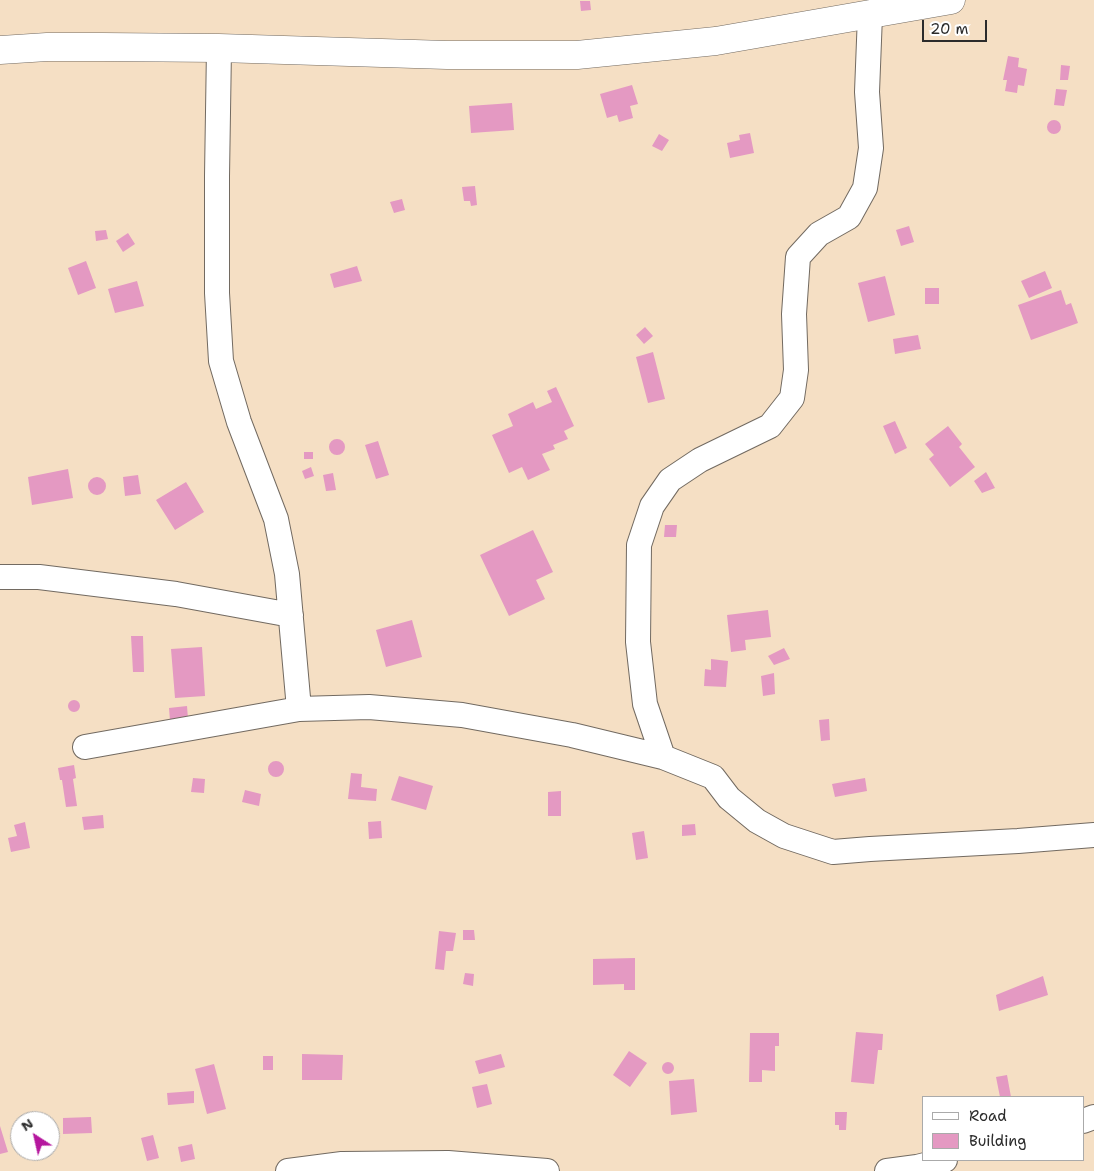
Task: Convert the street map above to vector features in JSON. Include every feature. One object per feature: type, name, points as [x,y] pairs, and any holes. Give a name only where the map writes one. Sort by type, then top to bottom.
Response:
[{"type":"street","points":[[0,50],[47,47],[219,48],[448,55],[577,54],[716,41],[951,0]]},
{"type":"street","points":[[663,757],[645,704],[638,642],[639,545],[652,506],[670,480],[700,460],[770,426],[792,398],[796,370],[794,314],[798,257],[819,234],[849,217],[865,188],[871,148],[867,92],[870,15]]},
{"type":"street","points":[[219,48],[217,274],[221,361],[239,422],[276,519],[287,574],[292,615],[299,710]]},
{"type":"street","points":[[0,577],[39,577],[176,594],[292,615]]},
{"type":"street","points":[[85,747],[299,710],[369,706],[462,715],[572,735],[663,757],[712,778],[729,798],[757,821],[784,836],[833,852],[1094,835]]},
{"type":"street","points":[[886,1171],[917,1167],[940,1161]]},
{"type":"street","points":[[288,1171],[342,1164],[448,1163],[547,1171]]},
{"type":"building","points":[[580,1],[590,1],[591,10],[581,11]]},
{"type":"building","points":[[1008,56],[1019,58],[1018,67],[1027,69],[1024,86],[1018,85],[1017,93],[1005,91],[1007,80],[1003,80]]},
{"type":"building","points":[[1061,65],[1070,66],[1068,80],[1060,80]]},
{"type":"building","points":[[632,85],[638,104],[630,106],[633,118],[619,122],[617,115],[607,118],[600,94]]},
{"type":"building","points":[[1056,89],[1067,90],[1064,106],[1054,105]]},
{"type":"building","points":[[512,103],[514,130],[471,133],[469,106]]},
{"type":"building","points":[[1054,120],[1059,122],[1061,127],[1059,132],[1054,134],[1049,132],[1047,127],[1049,122]]},
{"type":"building","points":[[750,133],[754,153],[730,158],[727,143],[740,140],[739,135]]},
{"type":"building","points":[[659,134],[669,140],[662,151],[652,146]]},
{"type":"building","points":[[475,186],[477,205],[471,206],[470,201],[464,201],[462,187]]},
{"type":"building","points":[[402,199],[405,210],[394,213],[390,202]]},
{"type":"building","points":[[909,226],[914,242],[901,246],[896,230]]},
{"type":"building","points":[[106,230],[108,239],[96,241],[95,231]]},
{"type":"building","points":[[128,233],[135,244],[123,252],[116,241]]},
{"type":"building","points":[[86,261],[96,288],[78,295],[68,268]]},
{"type":"building","points":[[357,266],[362,281],[334,288],[330,274]]},
{"type":"building","points":[[1045,271],[1052,288],[1029,298],[1021,281]]},
{"type":"building","points":[[885,276],[895,315],[868,322],[858,283]]},
{"type":"building","points":[[137,281],[144,306],[115,313],[108,289]]},
{"type":"building","points":[[925,288],[939,288],[939,304],[925,304]]},
{"type":"building","points":[[1061,290],[1066,305],[1071,303],[1078,323],[1031,340],[1018,305]]},
{"type":"building","points":[[645,327],[653,336],[644,344],[636,335]]},
{"type":"building","points":[[918,335],[921,349],[895,354],[893,339]]},
{"type":"building","points":[[653,352],[665,399],[648,403],[636,357]]},
{"type":"building","points":[[556,387],[574,426],[564,431],[568,439],[553,445],[555,449],[542,454],[550,470],[528,480],[522,467],[509,473],[492,435],[513,426],[508,414],[533,402],[536,409],[552,402],[547,391]]},
{"type":"building","points":[[895,421],[907,448],[895,454],[883,426]]},
{"type":"building","points":[[948,426],[962,444],[959,447],[975,467],[950,487],[929,459],[934,455],[925,444]]},
{"type":"building","points":[[334,439],[340,439],[345,444],[343,453],[334,455],[329,450],[329,444]]},
{"type":"building","points":[[378,441],[389,475],[376,479],[365,445]]},
{"type":"building","points":[[304,452],[313,452],[313,459],[304,459]]},
{"type":"building","points":[[311,467],[314,476],[305,479],[302,471]]},
{"type":"building","points":[[68,469],[73,498],[32,505],[28,477]]},
{"type":"building","points":[[986,472],[995,488],[982,493],[974,481]]},
{"type":"building","points":[[333,473],[336,490],[326,491],[323,475]]},
{"type":"building","points":[[138,475],[141,494],[125,496],[123,477]]},
{"type":"building","points":[[97,477],[103,480],[106,486],[103,492],[97,495],[91,492],[88,486],[91,480]]},
{"type":"building","points":[[186,482],[204,512],[175,530],[156,500]]},
{"type":"building","points":[[665,525],[677,525],[676,537],[664,537]]},
{"type":"building","points":[[533,530],[553,572],[536,580],[545,599],[509,616],[480,555]]},
{"type":"building","points":[[768,610],[771,637],[745,640],[746,650],[731,652],[727,615]]},
{"type":"building","points":[[412,620],[422,657],[386,667],[376,630]]},
{"type":"building","points":[[131,636],[143,636],[144,672],[133,672]]},
{"type":"building","points":[[202,647],[205,696],[175,698],[171,649]]},
{"type":"building","points":[[784,648],[790,659],[774,665],[768,656]]},
{"type":"building","points":[[711,659],[728,661],[726,687],[704,686],[705,669],[711,670]]},
{"type":"building","points":[[774,673],[775,694],[763,696],[761,676]]},
{"type":"building","points":[[72,700],[76,700],[80,706],[76,712],[72,712],[68,708],[68,704]]},
{"type":"building","points":[[187,706],[188,719],[170,721],[169,708]]},
{"type":"building","points":[[829,719],[830,740],[821,741],[819,720]]},
{"type":"building","points":[[276,761],[282,763],[284,769],[282,775],[276,777],[270,775],[268,769],[270,763]]},
{"type":"building","points":[[74,765],[76,778],[73,779],[77,806],[66,807],[62,780],[60,780],[58,768]]},
{"type":"building","points":[[351,773],[362,774],[361,787],[377,789],[376,801],[348,799]]},
{"type":"building","points":[[399,776],[433,786],[426,810],[391,800]]},
{"type":"building","points":[[193,778],[205,779],[204,793],[191,792]]},
{"type":"building","points":[[865,778],[867,791],[835,797],[832,784]]},
{"type":"building","points":[[245,790],[261,794],[259,806],[242,802]]},
{"type":"building","points":[[561,791],[561,816],[548,816],[548,792]]},
{"type":"building","points":[[103,815],[104,828],[84,830],[82,817]]},
{"type":"building","points":[[381,821],[382,838],[369,839],[368,822]]},
{"type":"building","points":[[25,822],[30,848],[11,852],[8,838],[17,836],[14,825]]},
{"type":"building","points":[[695,824],[696,835],[682,836],[682,825]]},
{"type":"building","points":[[644,831],[648,858],[636,860],[632,833]]},
{"type":"building","points":[[463,930],[474,930],[475,940],[463,940]]},
{"type":"building","points":[[439,931],[456,933],[453,951],[446,951],[444,970],[435,969]]},
{"type":"building","points":[[635,958],[635,990],[624,990],[624,984],[593,985],[593,959]]},
{"type":"building","points":[[465,973],[474,974],[473,986],[463,984]]},
{"type":"building","points":[[1043,976],[1048,995],[999,1011],[996,995]]},
{"type":"building","points":[[856,1032],[883,1034],[882,1050],[878,1050],[874,1084],[851,1082]]},
{"type":"building","points":[[750,1033],[779,1033],[779,1046],[775,1046],[775,1071],[762,1070],[762,1082],[749,1082]]},
{"type":"building","points":[[629,1051],[647,1063],[630,1087],[613,1075]]},
{"type":"building","points":[[302,1054],[343,1055],[342,1080],[302,1080]]},
{"type":"building","points":[[501,1054],[505,1067],[479,1074],[475,1061]]},
{"type":"building","points":[[263,1056],[273,1056],[273,1070],[263,1070]]},
{"type":"building","points":[[670,1062],[673,1063],[673,1073],[666,1074],[663,1073],[662,1066],[663,1063]]},
{"type":"building","points":[[214,1064],[226,1109],[207,1114],[195,1069]]},
{"type":"building","points":[[1007,1075],[1011,1096],[1000,1096],[996,1077]]},
{"type":"building","points":[[694,1079],[697,1112],[671,1115],[669,1081]]},
{"type":"building","points":[[487,1084],[492,1104],[477,1108],[472,1087]]},
{"type":"building","points":[[194,1091],[194,1103],[168,1105],[167,1093]]},
{"type":"building","points":[[835,1112],[847,1112],[846,1130],[839,1130],[839,1125],[835,1125]]},
{"type":"building","points":[[91,1117],[92,1133],[63,1134],[63,1118]]},
{"type":"building","points":[[0,1126],[8,1152],[0,1154]]},
{"type":"building","points":[[153,1135],[159,1158],[147,1161],[141,1138]]},
{"type":"building","points":[[192,1144],[195,1159],[181,1162],[178,1147]]}]
